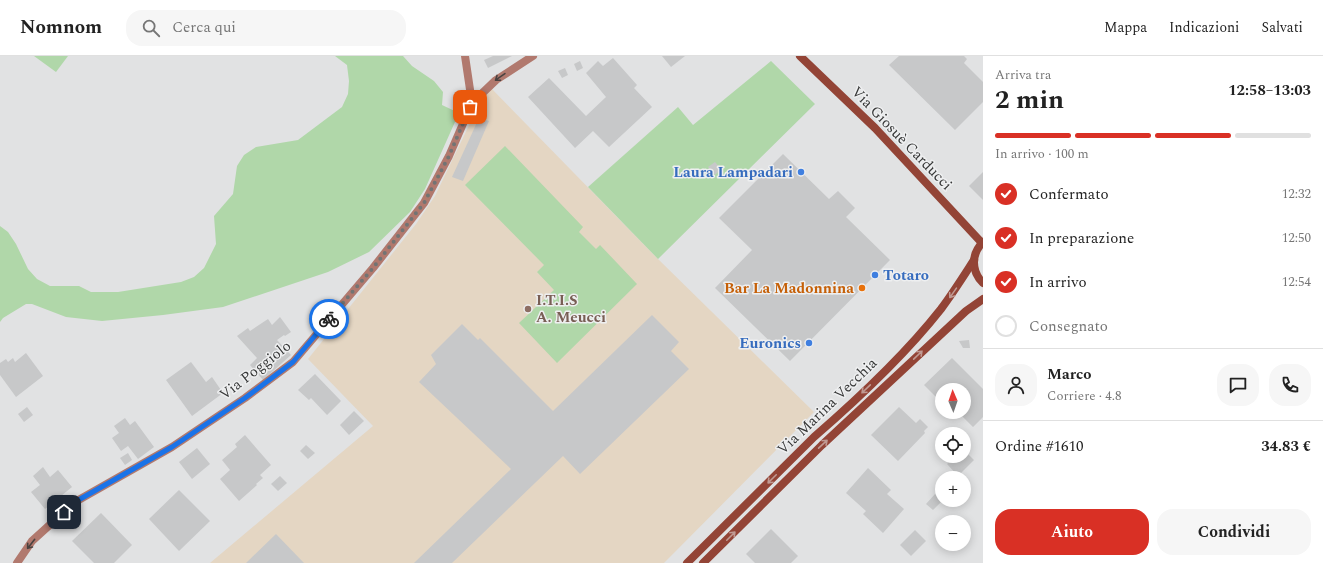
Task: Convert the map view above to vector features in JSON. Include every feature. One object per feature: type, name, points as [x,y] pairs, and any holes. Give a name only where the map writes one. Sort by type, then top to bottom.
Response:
[{"type":"main road","name":"Via Giosuè Carducci","points":[[800,56],[875,128],[982,242]]},
{"type":"main road","name":"Via Marina Vecchia","points":[[687,563],[814,437],[912,343],[941,309],[955,289],[974,260],[976,250],[982,242]]},
{"type":"main road","points":[[974,260],[975,270],[979,279],[983,283]]},
{"type":"main road","name":"Via Marina Vecchia","points":[[703,563],[822,445],[966,311],[983,299]]},
{"type":"street","points":[[465,56],[472,103]]},
{"type":"street","name":"Via Poggiolo","points":[[18,563],[32,541],[75,502],[172,447],[245,398],[293,362],[373,268],[424,203],[449,156],[472,103],[496,80],[533,56]]},
{"type":"shaded area","name":"I.T.I.S A. Meucci","points":[[491,88],[658,259],[814,412],[664,563],[210,563],[373,426],[308,359],[416,224],[435,196],[473,117]]},
{"type":"green space","points":[[34,56],[68,56],[56,72]]},
{"type":"green space","points":[[335,56],[403,56],[412,66],[434,81],[443,92],[442,105],[459,113],[425,189],[410,212],[369,252],[328,272],[223,307],[102,321],[66,317],[32,304],[26,304],[3,318],[0,322],[0,226],[8,232],[16,244],[28,269],[37,279],[50,286],[79,286],[91,292],[118,292],[181,282],[194,277],[204,268],[216,244],[214,216],[233,194],[237,166],[244,155],[256,147],[298,140],[342,107],[348,94],[349,81],[347,65]]},
{"type":"green space","points":[[771,61],[815,104],[658,259],[588,187],[678,107],[693,125]]},
{"type":"green space","points":[[505,146],[583,227],[579,232],[596,249],[600,245],[637,284],[557,363],[519,323],[554,290],[537,272],[544,265],[465,185]]},
{"type":"building","points":[[493,56],[512,56],[488,68],[484,60]]},
{"type":"building","points":[[662,56],[685,56],[671,67]]},
{"type":"building","points":[[899,56],[964,56],[967,59],[964,63],[983,82],[983,102],[955,130],[889,65]]},
{"type":"building","points":[[613,58],[637,85],[634,88],[652,107],[609,147],[593,131],[575,148],[528,97],[549,78],[586,116],[606,97],[586,73],[598,61],[603,66]]},
{"type":"building","points":[[580,61],[583,68],[577,71],[574,64]]},
{"type":"building","points":[[565,68],[568,75],[562,78],[558,71]]},
{"type":"building","points":[[479,118],[489,121],[463,181],[452,177]]},
{"type":"building","points":[[783,154],[829,199],[838,191],[855,208],[846,217],[890,260],[790,361],[715,288],[752,250],[719,218]]},
{"type":"building","points":[[715,162],[721,169],[715,175],[708,167]]},
{"type":"building","points":[[983,172],[983,200],[969,186]]},
{"type":"building","points":[[321,314],[325,318],[317,327],[313,323]]},
{"type":"building","points":[[652,315],[679,342],[671,351],[689,369],[580,474],[563,456],[452,563],[414,563],[511,469],[419,382],[436,364],[431,355],[462,324],[478,340],[480,338],[553,411]]},
{"type":"building","points":[[280,317],[291,332],[277,340],[291,355],[263,380],[250,365],[257,358],[237,336],[248,328],[250,331],[268,319],[272,325]]},
{"type":"building","points":[[969,340],[970,348],[963,348],[959,341]]},
{"type":"building","points":[[26,353],[43,376],[16,397],[0,375],[0,363],[6,359],[8,362],[13,358],[15,362]]},
{"type":"building","points":[[952,358],[983,389],[983,417],[973,427],[965,419],[971,419],[971,383],[935,383],[935,396],[924,385]]},
{"type":"building","points":[[191,362],[206,382],[212,377],[223,393],[192,416],[166,380]]},
{"type":"building","points":[[315,374],[341,401],[327,415],[311,398],[309,400],[298,390]]},
{"type":"building","points":[[27,407],[33,415],[24,422],[18,414]]},
{"type":"building","points":[[899,407],[916,423],[920,419],[928,427],[924,431],[925,433],[898,461],[871,435]]},
{"type":"building","points":[[354,411],[364,421],[349,435],[340,425]]},
{"type":"building","points":[[125,418],[130,425],[135,421],[154,447],[138,459],[128,446],[121,451],[112,438],[119,433],[114,426]]},
{"type":"building","points":[[245,435],[271,465],[260,475],[263,478],[256,484],[257,485],[239,501],[220,479],[230,470],[222,460],[237,447],[235,444]]},
{"type":"building","points":[[306,445],[315,453],[308,459],[300,451]]},
{"type":"building","points":[[197,448],[210,464],[192,479],[179,462]]},
{"type":"building","points":[[128,453],[132,460],[125,465],[120,458]]},
{"type":"building","points":[[971,463],[963,471],[953,471],[947,464]]},
{"type":"building","points":[[43,467],[50,477],[58,470],[72,487],[45,509],[31,492],[40,485],[33,476]]},
{"type":"building","points":[[868,468],[891,490],[887,494],[904,509],[883,533],[863,514],[866,511],[846,493]]},
{"type":"building","points":[[280,476],[287,483],[278,491],[271,484]]},
{"type":"building","points":[[179,490],[210,521],[179,551],[149,519]]},
{"type":"building","points":[[935,494],[936,507],[933,510],[926,504]]},
{"type":"building","points":[[101,513],[132,545],[114,563],[94,563],[72,541]]},
{"type":"building","points":[[771,529],[798,556],[791,563],[755,563],[746,554]]},
{"type":"building","points":[[915,530],[926,541],[911,556],[900,545]]},
{"type":"building","points":[[276,534],[304,563],[246,563]]},
{"type":"way so far","points":[[329,319],[373,268],[424,203],[449,156],[470,107]]},
{"type":"place","name":"Laura Lampadari","points":[[801,172]]},
{"type":"place","name":"Totaro","points":[[875,275]]},
{"type":"place","name":"Bar La Madonnina","points":[[862,288]]},
{"type":"place","name":"I.T.I.S A. Meucci","points":[[528,309]]},
{"type":"place","name":"Euronics","points":[[809,343]]},
{"type":"route","points":[[64,512],[75,502],[172,447],[245,398],[293,362],[329,319]]}]
